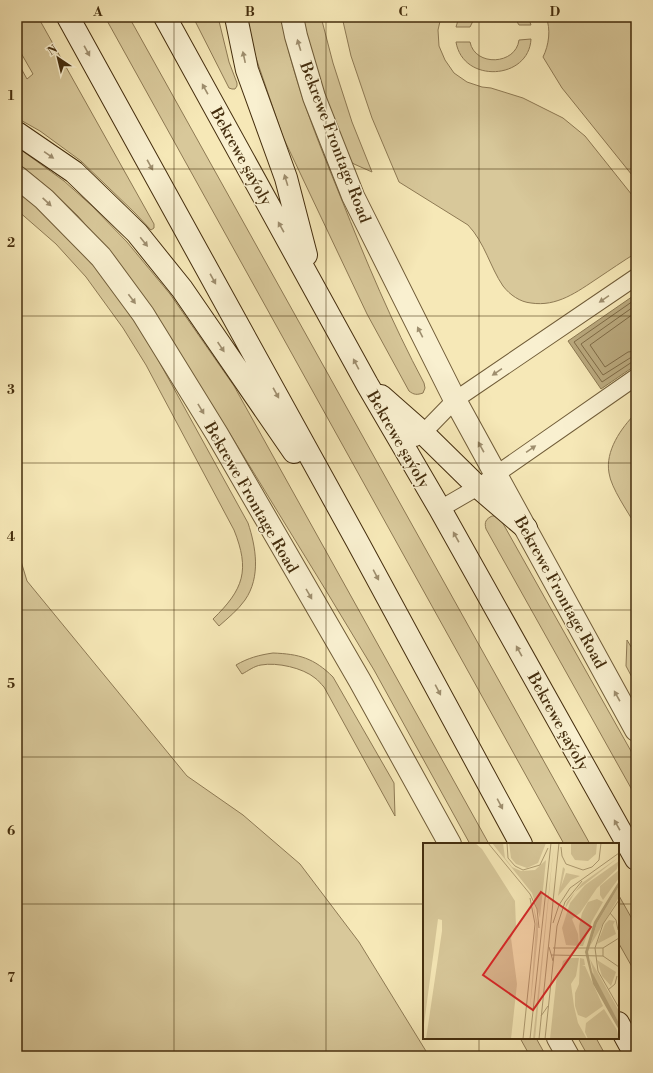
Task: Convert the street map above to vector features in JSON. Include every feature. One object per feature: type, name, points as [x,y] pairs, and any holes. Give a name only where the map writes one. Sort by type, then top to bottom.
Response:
[{"type":"main road","points":[[68,17],[357,541],[520,843]]},
{"type":"main road","name":"Bekrewe şaýoly","points":[[165,17],[367,384],[440,510],[636,860]]},
{"type":"main road","points":[[236,17],[247,70],[286,178],[313,286]]},
{"type":"main road","name":"Bekrewe Frontage Road","points":[[292,17],[314,97],[353,196],[455,400],[636,730]]},
{"type":"main road","points":[[17,133],[74,172],[137,233],[182,289],[357,541]]},
{"type":"main road","name":"Bekrewe Frontage Road","points":[[17,177],[44,199],[101,257],[143,314],[217,434],[360,680],[449,843]]},
{"type":"main road","points":[[367,384],[423,433],[478,487],[526,528]]},
{"type":"main road","points":[[619,1025],[636,1056]]},
{"type":"main road","points":[[559,1039],[568,1056]]},
{"type":"lane","points":[[404,447],[423,433],[455,400],[636,276]]},
{"type":"lane","points":[[440,510],[478,487],[636,377]]},
{"type":"shaded area","points":[[17,17],[38,17],[154,224],[154,228],[151,230],[81,161],[40,131],[17,118],[17,61],[27,79],[33,74],[17,46]]},
{"type":"shaded area","points":[[105,17],[129,17],[589,843],[563,843]]},
{"type":"shaded area","points":[[193,17],[218,17],[229,62],[237,83],[235,89],[229,88]]},
{"type":"shaded area","points":[[246,17],[281,17],[292,64],[315,131],[350,222],[380,292],[424,383],[425,388],[423,393],[416,394],[409,391],[367,314],[283,137],[255,55]]},
{"type":"shaded area","points":[[303,17],[321,17],[333,63],[352,122],[372,172],[354,164],[348,159],[316,74]]},
{"type":"shaded area","points":[[342,17],[441,17],[438,30],[439,46],[445,60],[454,73],[467,82],[523,98],[563,118],[585,136],[636,200],[636,253],[574,293],[558,301],[540,304],[531,303],[519,300],[512,295],[498,279],[479,239],[468,225],[399,182],[372,118],[351,56]]},
{"type":"shaded area","points":[[459,17],[475,17],[470,27],[456,27]]},
{"type":"shaded area","points":[[514,17],[528,17],[531,25],[519,25]]},
{"type":"shaded area","points":[[546,17],[636,17],[636,180],[562,88],[543,57],[549,37],[548,22]]},
{"type":"shaded area","points":[[531,39],[527,53],[519,63],[508,69],[495,72],[482,70],[470,65],[461,56],[456,42],[470,42],[473,50],[479,56],[495,60],[511,54],[516,48],[519,40]]},
{"type":"shaded area","points":[[17,147],[64,181],[92,206],[127,242],[170,294],[234,386],[488,843],[469,843],[374,670],[227,429],[150,308],[110,253],[78,216],[53,192],[17,162]]},
{"type":"shaded area","points":[[17,188],[37,205],[93,264],[134,319],[248,523],[256,562],[253,582],[250,591],[242,604],[219,626],[213,619],[232,598],[241,578],[243,568],[239,544],[234,530],[146,365],[123,328],[86,277],[56,244],[17,210]]},
{"type":"shaded area","points":[[636,413],[636,526],[613,486],[610,479],[608,465],[609,456],[615,440]]},
{"type":"shaded area","points":[[492,516],[497,516],[501,520],[636,760],[636,797],[486,529],[486,521]]},
{"type":"shaded area","points":[[17,548],[27,581],[187,776],[243,815],[300,864],[359,942],[429,1056],[17,1056]]},
{"type":"shaded area","points":[[627,640],[636,655],[636,685],[626,666]]},
{"type":"shaded area","points":[[273,653],[291,654],[306,658],[319,665],[333,677],[394,783],[395,816],[324,687],[317,680],[304,671],[282,665],[267,664],[253,667],[242,674],[236,665],[254,657]]},
{"type":"shaded area","points":[[619,896],[636,926],[636,974],[619,944]]},
{"type":"shaded area","points":[[521,1039],[537,1039],[546,1056],[530,1056]]},
{"type":"shaded area","points":[[579,1039],[597,1039],[606,1056],[588,1056]]},
{"type":"water","points":[[636,294],[636,365],[601,389],[568,341]]}]
